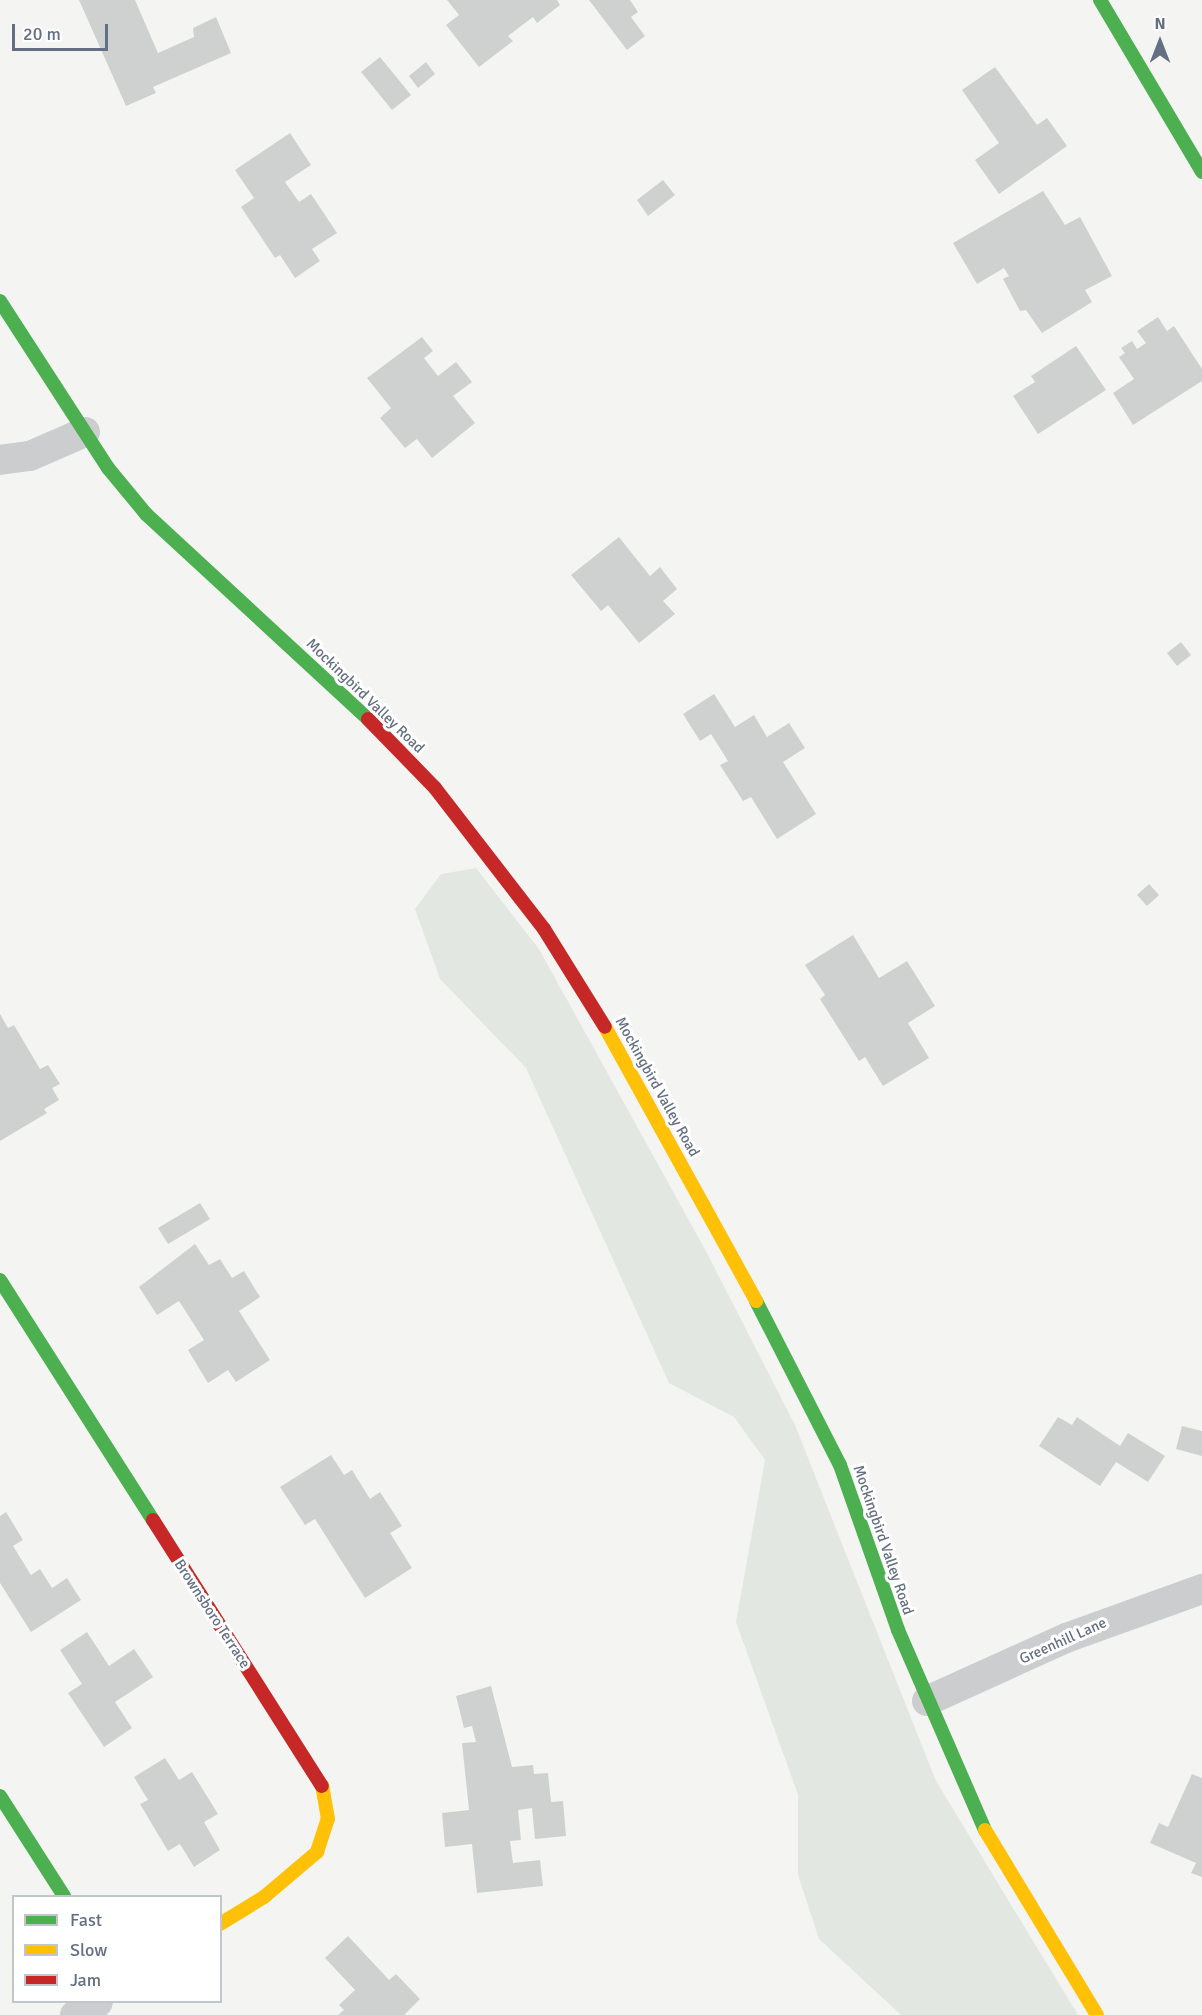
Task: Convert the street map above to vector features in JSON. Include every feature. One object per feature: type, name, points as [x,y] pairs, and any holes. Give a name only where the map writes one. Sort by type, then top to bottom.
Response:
[{"type":"street","points":[[1100,0],[1202,172]]},
{"type":"street","name":"Mockingbird Valley Road","points":[[0,301],[108,468],[174,544],[350,701],[435,788],[544,929],[591,1001],[789,1360],[862,1519],[927,1701],[973,1810],[1097,2015]]},
{"type":"street","points":[[0,460],[30,456],[85,432]]},
{"type":"street","name":"Brownsboro Terrace","points":[[0,1280],[321,1782],[328,1819],[317,1852],[264,1897],[222,1923]]},
{"type":"street","name":"Greenhill Lane","points":[[927,1701],[1098,1625],[1202,1589]]},
{"type":"street","points":[[0,1796],[63,1895]]},
{"type":"street","points":[[75,2015],[95,2003]]},
{"type":"shaded area","points":[[476,868],[539,949],[707,1253],[795,1425],[936,1781],[1078,2015],[901,2015],[819,1939],[798,1875],[798,1795],[736,1622],[765,1460],[734,1417],[669,1383],[526,1068],[440,979],[415,909],[441,874]]},
{"type":"building","points":[[79,0],[135,0],[158,53],[194,37],[193,28],[216,17],[231,53],[153,87],[156,93],[126,106]]},
{"type":"building","points":[[447,0],[557,0],[560,5],[537,23],[533,17],[508,36],[513,41],[479,67],[446,25],[459,15]]},
{"type":"building","points":[[589,0],[630,0],[638,12],[631,17],[645,36],[627,50]]},
{"type":"building","points":[[380,57],[411,95],[392,110],[361,72]]},
{"type":"building","points":[[426,62],[435,74],[418,88],[409,76]]},
{"type":"building","points":[[995,67],[1037,125],[1047,118],[1067,146],[999,194],[975,160],[999,143],[962,90]]},
{"type":"building","points":[[290,133],[311,165],[285,182],[299,202],[311,194],[337,233],[312,249],[320,261],[295,278],[280,255],[275,258],[241,207],[254,198],[235,170]]},
{"type":"building","points":[[663,180],[675,195],[648,216],[637,200]]},
{"type":"building","points":[[1043,191],[1065,225],[1080,217],[1112,276],[1085,290],[1092,302],[1042,333],[1026,310],[1020,311],[1003,279],[1009,276],[1004,268],[977,284],[953,243]]},
{"type":"building","points":[[1158,317],[1167,331],[1174,326],[1202,369],[1202,381],[1133,425],[1113,393],[1134,379],[1119,357],[1125,353],[1121,348],[1132,341],[1137,349],[1146,343],[1137,331]]},
{"type":"building","points":[[422,337],[433,351],[424,358],[438,376],[456,362],[472,382],[453,396],[475,423],[432,458],[417,439],[405,448],[380,418],[391,408],[367,378]]},
{"type":"building","points":[[1076,346],[1106,390],[1038,434],[1013,396],[1035,382],[1031,376]]},
{"type":"building","points":[[619,537],[650,576],[660,567],[677,589],[663,601],[675,614],[639,643],[608,605],[601,611],[571,575]]},
{"type":"building","points":[[1181,642],[1191,655],[1177,666],[1167,653]]},
{"type":"building","points":[[714,694],[735,727],[754,715],[767,737],[789,723],[805,748],[783,762],[816,814],[777,839],[751,797],[743,801],[720,765],[728,761],[711,734],[700,741],[683,714]]},
{"type":"building","points":[[1149,884],[1159,895],[1147,906],[1137,895]]},
{"type":"building","points":[[853,935],[879,978],[907,961],[935,1006],[908,1023],[929,1058],[883,1086],[865,1057],[859,1061],[820,999],[825,995],[805,965]]},
{"type":"building","points":[[0,1014],[8,1028],[14,1025],[40,1069],[48,1065],[60,1084],[52,1088],[59,1100],[44,1109],[47,1113],[0,1141]]},
{"type":"building","points":[[200,1203],[210,1219],[168,1244],[158,1228]]},
{"type":"building","points":[[195,1244],[209,1265],[220,1259],[232,1278],[244,1271],[260,1297],[239,1311],[270,1360],[236,1382],[228,1370],[208,1383],[188,1350],[204,1340],[179,1301],[157,1315],[139,1287]]},
{"type":"building","points":[[1058,1417],[1072,1425],[1077,1417],[1120,1446],[1128,1433],[1165,1456],[1148,1482],[1116,1462],[1100,1486],[1039,1446]]},
{"type":"building","points":[[1182,1426],[1202,1431],[1202,1456],[1176,1449]]},
{"type":"building","points":[[331,1455],[344,1475],[352,1470],[370,1499],[380,1492],[402,1526],[390,1533],[412,1568],[365,1598],[315,1519],[305,1525],[280,1487]]},
{"type":"building","points":[[6,1512],[23,1540],[13,1546],[31,1575],[40,1569],[52,1588],[67,1578],[81,1600],[31,1632],[0,1583],[0,1516]]},
{"type":"building","points":[[87,1632],[109,1666],[134,1649],[153,1677],[115,1702],[132,1728],[104,1747],[68,1693],[82,1684],[60,1650]]},
{"type":"building","points":[[491,1686],[512,1767],[533,1765],[534,1774],[548,1773],[551,1802],[563,1801],[566,1836],[535,1839],[532,1808],[518,1810],[521,1840],[510,1841],[513,1863],[540,1860],[543,1886],[477,1893],[472,1844],[445,1847],[442,1813],[469,1810],[462,1743],[476,1742],[472,1726],[464,1728],[456,1696]]},
{"type":"building","points":[[165,1758],[179,1780],[192,1772],[218,1814],[204,1822],[220,1850],[194,1867],[180,1844],[168,1851],[140,1804],[148,1800],[134,1777]]},
{"type":"building","points":[[1192,1774],[1202,1778],[1202,1877],[1191,1873],[1196,1863],[1150,1843],[1159,1823],[1168,1827]]},
{"type":"building","points":[[348,1936],[389,1980],[396,1974],[420,1999],[404,2015],[338,2015],[344,2010],[339,2005],[355,1990],[325,1958]]},
{"type":"traffic: fast","points":[[1100,0],[1202,172]]},
{"type":"traffic: fast","points":[[0,301],[108,468],[146,514],[368,719]]},
{"type":"traffic: fast","points":[[0,1280],[153,1520]]},
{"type":"traffic: fast","points":[[756,1301],[840,1465],[898,1630],[985,1830]]},
{"type":"traffic: fast","points":[[0,1796],[63,1895]]},
{"type":"traffic: slow","points":[[605,1027],[756,1301]]},
{"type":"traffic: slow","points":[[222,1923],[264,1897],[317,1852],[328,1819],[322,1786]]},
{"type":"traffic: slow","points":[[985,1830],[1097,2015]]},
{"type":"traffic: jam","points":[[368,719],[435,788],[544,929],[605,1027]]},
{"type":"traffic: jam","points":[[153,1520],[322,1786]]}]
